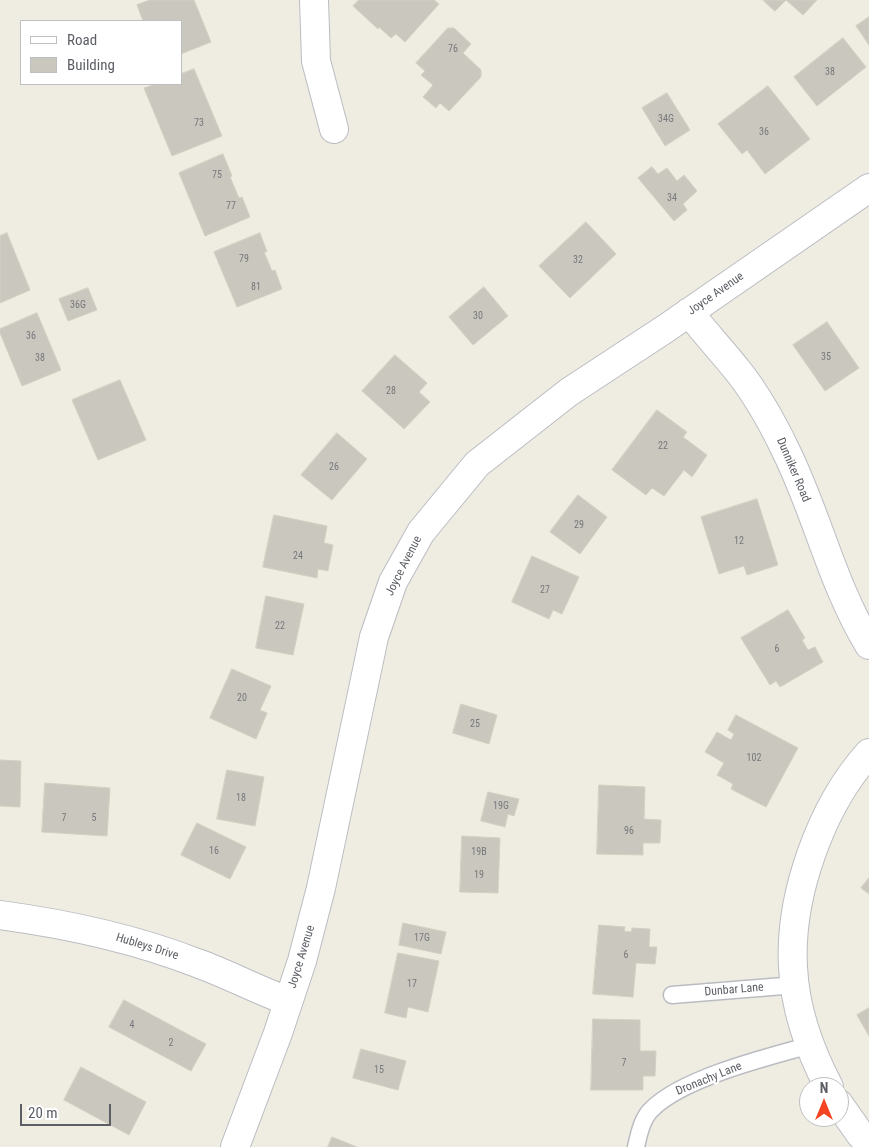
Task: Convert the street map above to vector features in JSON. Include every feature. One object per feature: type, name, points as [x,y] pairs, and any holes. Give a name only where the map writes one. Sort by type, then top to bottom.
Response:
[{"type":"street","points":[[314,0],[316,61],[334,129]]},
{"type":"street","name":"Joyce Avenue","points":[[235,1147],[278,1034],[302,961],[321,888],[374,637],[393,582],[421,532],[477,464],[569,392],[869,188]]},
{"type":"street","name":"Dunniker Road","points":[[689,312],[738,372],[764,409],[775,429],[796,471],[840,589],[869,645]]},
{"type":"street","points":[[824,1077],[810,1045],[798,1002],[793,968],[794,935],[798,904],[805,873],[829,814],[844,786],[865,766]]},
{"type":"street","name":"Hubleys Drive","points":[[0,915],[80,928],[143,944],[197,963],[288,1001]]},
{"type":"street","points":[[849,1118],[869,1144]]},
{"type":"lane","name":"Dunbar Lane","points":[[672,995],[796,985]]},
{"type":"lane","name":"Dronachy Lane","points":[[636,1147],[643,1125],[651,1110],[673,1093],[686,1086],[727,1071],[810,1045]]},
{"type":"building","points":[[150,0],[194,0],[211,42],[182,54],[182,20],[143,20],[137,5]]},
{"type":"building","points":[[359,0],[434,0],[439,4],[405,42],[396,34],[391,38],[379,27],[378,29],[353,6]]},
{"type":"building","points":[[763,0],[786,0],[775,11]]},
{"type":"building","points":[[786,0],[817,0],[803,15]]},
{"type":"building","points":[[869,17],[869,45],[856,26]]},
{"type":"building","points":[[448,28],[454,28],[471,44],[463,53],[481,70],[481,77],[449,111],[440,103],[436,108],[423,97],[433,85],[421,75],[425,71],[416,63]]},
{"type":"building","points":[[843,38],[866,67],[817,106],[794,77]]},
{"type":"building","points":[[194,69],[222,136],[172,156],[144,88],[153,85],[182,85],[182,74]]},
{"type":"building","points":[[768,86],[810,139],[765,174],[747,150],[742,154],[718,124]]},
{"type":"building","points":[[667,93],[690,130],[665,146],[642,108]]},
{"type":"building","points":[[223,154],[239,198],[242,197],[250,217],[205,236],[179,173]]},
{"type":"building","points":[[652,167],[658,174],[667,168],[677,181],[684,175],[697,191],[683,204],[687,210],[674,221],[638,178]]},
{"type":"building","points":[[586,222],[616,254],[570,298],[539,266]]},
{"type":"building","points":[[7,233],[30,290],[0,303],[0,236]]},
{"type":"building","points":[[260,233],[267,252],[264,252],[272,271],[275,270],[282,289],[237,307],[214,252]]},
{"type":"building","points":[[484,287],[508,316],[473,345],[449,317]]},
{"type":"building","points":[[88,288],[97,310],[68,321],[59,299]]},
{"type":"building","points":[[37,313],[61,370],[22,386],[0,329]]},
{"type":"building","points":[[827,322],[859,368],[825,391],[793,345]]},
{"type":"building","points":[[395,355],[427,383],[419,392],[430,402],[404,429],[362,391]]},
{"type":"building","points":[[120,380],[146,440],[98,460],[72,400]]},
{"type":"building","points":[[657,410],[687,432],[683,437],[707,455],[692,477],[684,470],[664,496],[652,488],[646,495],[612,470]]},
{"type":"building","points":[[337,433],[367,459],[332,500],[301,475]]},
{"type":"building","points":[[578,495],[607,517],[580,554],[550,532]]},
{"type":"building","points":[[757,499],[778,565],[747,575],[744,566],[719,574],[701,517]]},
{"type":"building","points":[[274,515],[327,526],[324,543],[333,545],[328,571],[318,569],[317,578],[263,567]]},
{"type":"building","points":[[532,556],[579,577],[562,614],[553,610],[549,619],[512,602]]},
{"type":"building","points":[[266,596],[304,604],[293,655],[256,648]]},
{"type":"building","points":[[788,610],[805,638],[802,640],[808,650],[815,647],[823,662],[780,687],[776,681],[770,685],[741,638]]},
{"type":"building","points":[[232,669],[271,686],[260,710],[267,713],[256,739],[210,718]]},
{"type":"building","points":[[461,704],[497,715],[489,744],[453,733]]},
{"type":"building","points":[[736,715],[798,748],[766,807],[731,789],[733,784],[717,775],[724,763],[705,752],[717,732],[731,740],[734,734],[728,730]]},
{"type":"building","points":[[0,760],[21,761],[20,807],[0,806]]},
{"type":"building","points":[[227,770],[264,777],[255,826],[217,819]]},
{"type":"building","points":[[45,783],[110,788],[107,836],[42,832]]},
{"type":"building","points":[[599,785],[645,787],[644,819],[661,820],[660,843],[643,843],[643,855],[597,854]]},
{"type":"building","points":[[488,792],[519,799],[514,816],[508,814],[505,827],[481,821]]},
{"type":"building","points":[[197,823],[246,847],[230,879],[181,855]]},
{"type":"building","points":[[462,836],[500,838],[498,893],[460,892]]},
{"type":"building","points":[[869,878],[869,894],[861,888]]},
{"type":"building","points":[[403,923],[446,932],[441,954],[399,945]]},
{"type":"building","points":[[599,925],[625,927],[624,931],[631,932],[632,928],[650,929],[649,947],[657,947],[655,964],[636,963],[633,997],[593,994]]},
{"type":"building","points":[[398,953],[439,961],[428,1012],[408,1007],[406,1018],[385,1013]]},
{"type":"building","points":[[124,1000],[206,1044],[191,1071],[109,1027]]},
{"type":"building","points":[[869,1008],[869,1036],[857,1015]]},
{"type":"building","points":[[593,1019],[640,1020],[640,1051],[656,1051],[655,1076],[643,1076],[643,1090],[591,1090]]},
{"type":"building","points":[[361,1049],[406,1061],[398,1090],[353,1078]]},
{"type":"building","points":[[81,1067],[146,1102],[129,1135],[64,1100]]},
{"type":"building","points":[[332,1137],[357,1147],[328,1147]]}]
